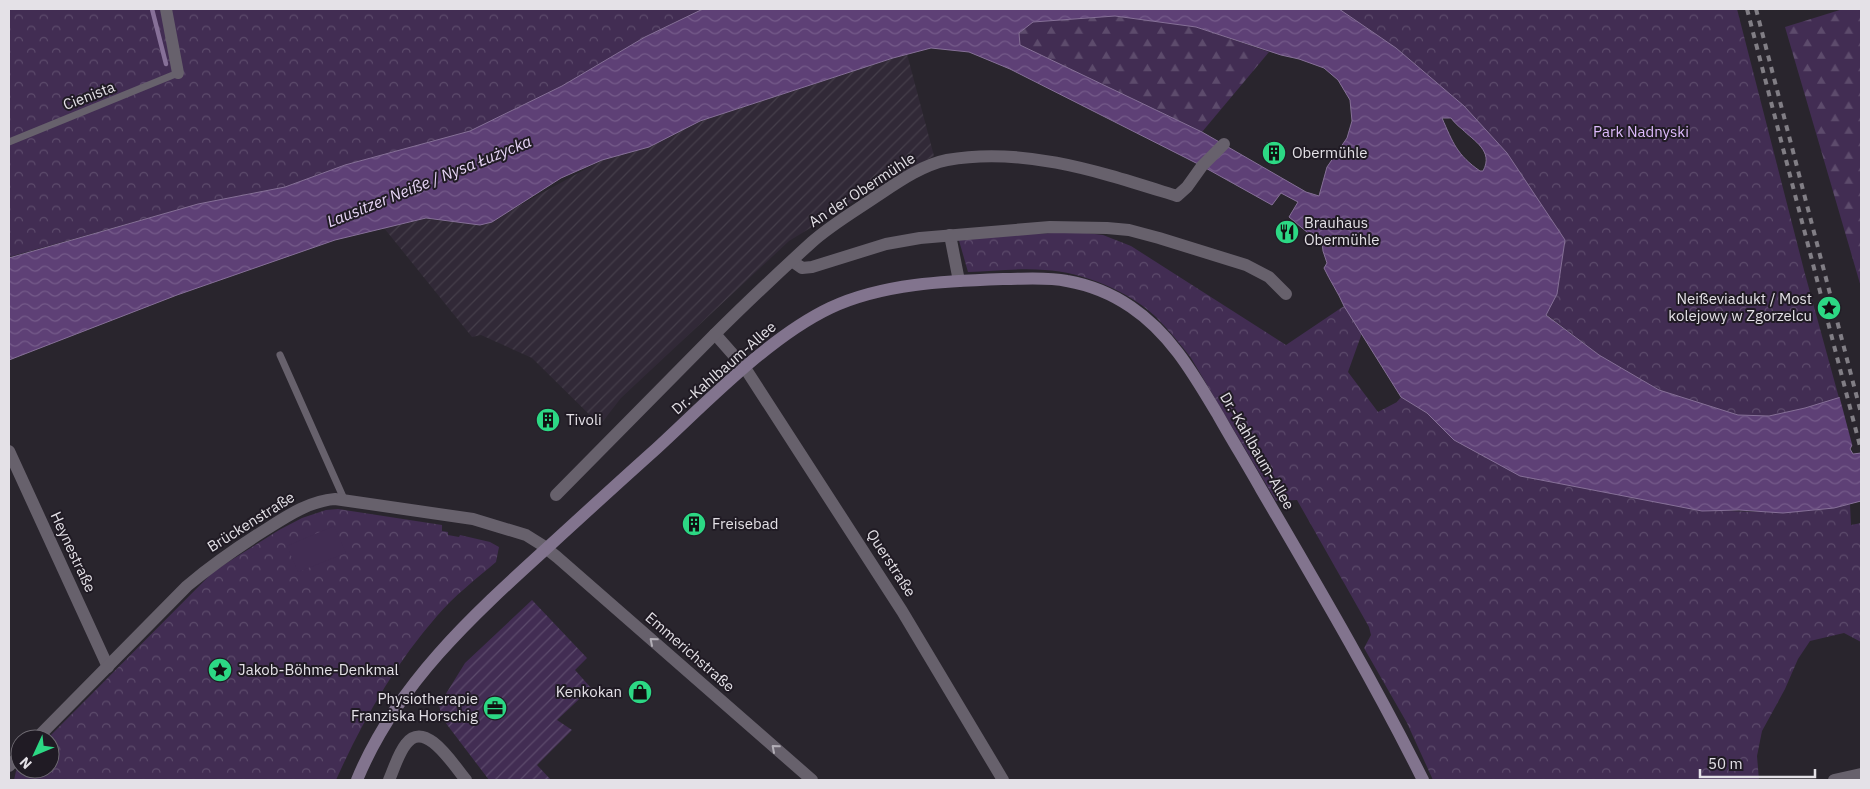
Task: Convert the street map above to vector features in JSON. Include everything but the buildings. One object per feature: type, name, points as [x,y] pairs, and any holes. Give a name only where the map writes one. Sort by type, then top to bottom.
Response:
[{"type":"main road","name":"Dr.-Kahlbaum-Allee","points":[[357,780],[388,721],[407,692],[477,611],[767,350],[803,324],[841,303],[881,292],[959,281],[1046,279],[1084,285],[1108,294],[1128,305],[1164,336],[1186,364],[1208,398],[1327,603],[1393,720],[1423,780]]},
{"type":"street","points":[[166,9],[178,73]]},
{"type":"street","name":"An der Obermühle","points":[[556,495],[739,310],[792,261],[818,238],[860,207],[917,172],[946,160],[999,156],[1046,160],[1104,173],[1177,196],[1187,187],[1202,166],[1224,144]]},
{"type":"street","points":[[792,261],[802,268],[812,267],[886,244],[950,235],[1050,227],[1107,228],[1129,230],[1246,265],[1269,277],[1286,294]]},
{"type":"street","points":[[950,235],[959,281]]},
{"type":"street","points":[[715,334],[745,368]]},
{"type":"street","name":"Querstraße","points":[[745,368],[902,610],[1004,780]]},
{"type":"street","name":"Heynestraße","points":[[9,451],[108,667]]},
{"type":"street","name":"Brückenstraße","points":[[46,729],[188,586],[215,563],[297,511],[326,500],[344,499],[473,519],[526,535],[547,548]]},
{"type":"street","name":"Emmerichstraße","points":[[547,548],[812,780]]},
{"type":"street","points":[[389,780],[406,744],[419,735],[428,738],[435,744],[466,780]]},
{"type":"street","points":[[1834,780],[1861,774]]},
{"type":"lane","name":"Cienista","points":[[9,142],[178,73]]},
{"type":"lane","points":[[280,355],[344,499]]},
{"type":"shaded area","points":[[907,54],[934,156],[899,174],[789,241],[621,398],[600,425],[532,358],[481,335],[472,337],[384,228],[425,219],[478,225],[502,215],[602,160],[645,147],[700,121]]},
{"type":"green space","points":[[9,9],[703,9],[645,37],[562,86],[470,131],[345,165],[285,187],[198,204],[9,257]]},
{"type":"green space","name":"Park Nadnyski","points":[[1339,9],[1737,9],[1839,398],[1769,416],[1738,415],[1659,390],[1599,355],[1546,314],[1557,294],[1565,240],[1507,153],[1464,106],[1396,48]]},
{"type":"green space","points":[[1843,9],[1861,9],[1861,287],[1785,27]]},
{"type":"green space","points":[[1115,16],[1196,27],[1269,52],[1202,132],[1020,45],[1019,33],[1033,22]]},
{"type":"green space","points":[[1078,232],[1103,235],[1131,246],[1286,345],[1344,306],[1362,333],[1348,372],[1378,412],[1397,402],[1401,397],[1427,413],[1454,440],[1702,511],[1776,512],[1813,510],[1850,504],[1851,525],[1861,523],[1861,642],[1844,633],[1810,641],[1798,659],[1785,689],[1762,731],[1757,756],[1759,780],[1433,780],[1407,723],[1364,648],[1371,635],[1369,627],[1297,500],[1276,501],[1191,358],[1170,332],[1156,317],[1132,299],[1104,284],[1089,279],[1045,270],[1016,269],[968,272],[958,237]]},
{"type":"green space","points":[[338,509],[442,525],[442,531],[448,532],[448,535],[459,537],[460,535],[490,542],[499,547],[496,562],[444,609],[422,634],[393,674],[368,715],[336,780],[14,780],[60,779],[60,729],[57,729],[214,571],[279,530],[302,518],[326,510]]},
{"type":"green space","points":[[334,526],[346,553],[298,572],[287,546]]},
{"type":"green space","points":[[532,600],[587,658],[575,670],[591,688],[557,720],[572,730],[537,765],[551,780],[489,780],[442,718],[439,705],[465,663]]},
{"type":"water","name":"Lausitzer Neiße / Nysa Łużycka","points":[[703,9],[1339,9],[1396,48],[1464,106],[1507,153],[1565,240],[1557,294],[1546,315],[1599,355],[1659,390],[1738,415],[1769,416],[1841,397],[1861,443],[1852,445],[1850,449],[1853,454],[1861,453],[1861,501],[1834,508],[1783,513],[1739,510],[1702,511],[1520,476],[1454,440],[1427,413],[1401,397],[1344,306],[1326,273],[1324,268],[1327,263],[1322,241],[1314,238],[1289,217],[1298,202],[1281,193],[1272,205],[1202,166],[1010,69],[969,52],[931,48],[893,58],[700,121],[649,147],[602,160],[561,178],[492,222],[480,225],[426,218],[335,240],[177,295],[9,360],[9,258],[198,204],[285,187],[345,165],[470,131],[562,86],[645,37]],"holes":[[[1115,16],[1196,27],[1324,68],[1338,80],[1350,100],[1352,121],[1347,138],[1327,167],[1319,196],[1306,192],[1202,132],[1020,45],[1019,33],[1033,22]],[[1442,118],[1451,118],[1481,147],[1486,158],[1483,171],[1472,165],[1461,154]]]},
{"type":"pier","points":[[1861,390],[1861,445],[1853,448],[1839,395]]},
{"type":"waterway","points":[[152,9],[166,64]]},
{"type":"railway","points":[[1747,9],[1861,450]]},
{"type":"railway","points":[[1756,9],[1861,413]]},
{"type":"place","name":"Obermühle","points":[[1274,153]]},
{"type":"place","name":"Brauhaus Obermühle","points":[[1287,232]]},
{"type":"place","name":"Neißeviadukt / Most kolejowy w Zgorzelcu","points":[[1829,308]]},
{"type":"place","name":"Tivoli","points":[[548,420]]},
{"type":"place","name":"Freisebad","points":[[694,524]]},
{"type":"place","name":"Jakob-Böhme-Denkmal","points":[[220,670]]},
{"type":"place","name":"Kenkokan","points":[[640,692]]},
{"type":"place","name":"Physiotherapie Franziska Horschig","points":[[495,708]]}]
